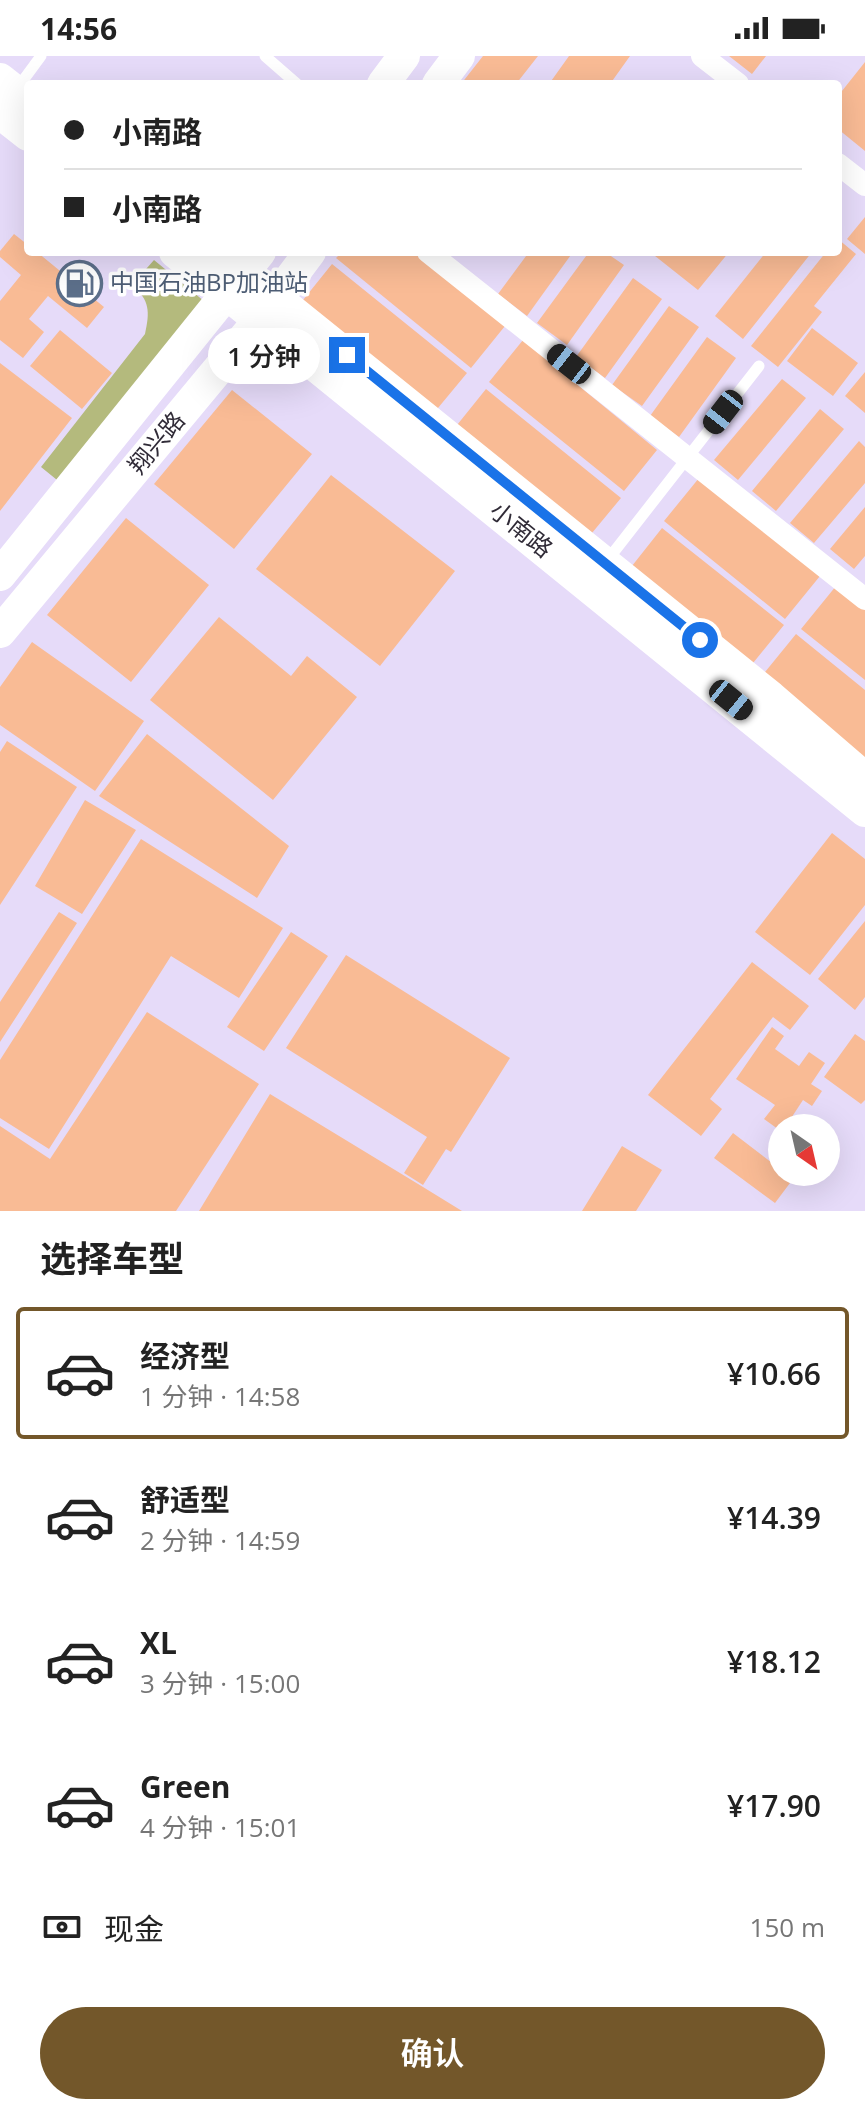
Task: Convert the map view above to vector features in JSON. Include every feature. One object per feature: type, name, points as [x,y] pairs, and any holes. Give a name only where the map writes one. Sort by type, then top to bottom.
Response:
[{"type":"main road","points":[[386,80],[404,56]]},
{"type":"main road","points":[[441,80],[459,56]]},
{"type":"main road","points":[[11,96],[24,126]]},
{"type":"main road","name":"小南路","points":[[188,256],[244,273]]},
{"type":"main road","name":"小南路","points":[[224,256],[244,273],[268,309],[597,574],[865,778]]},
{"type":"main road","name":"翔兴路","points":[[0,632],[268,309],[307,256]]},
{"type":"main road","name":"翔兴路","points":[[0,575],[244,273]]},
{"type":"main road","name":"小南路","points":[[597,574],[865,811]]},
{"type":"street","points":[[702,56],[733,80]]},
{"type":"street","points":[[842,167],[865,185]]},
{"type":"street","points":[[433,256],[687,458],[862,590]]},
{"type":"lane","points":[[11,96],[41,56]]},
{"type":"lane","points":[[265,56],[292,80]]},
{"type":"lane","points":[[597,574],[759,366]]},
{"type":"green space","points":[[154,260],[210,306],[62,484],[41,467],[145,334],[147,307],[132,285]]},
{"type":"building","points":[[483,56],[538,56],[519,80],[464,80]]},
{"type":"building","points":[[569,56],[630,56],[613,80],[552,80]]},
{"type":"building","points":[[729,56],[766,56],[752,74]]},
{"type":"building","points":[[865,62],[865,151],[842,132],[842,91]]},
{"type":"building","points":[[865,217],[865,254],[847,239]]},
{"type":"building","points":[[14,234],[24,242],[24,256],[42,256],[104,307],[87,328],[48,296],[29,319],[44,332],[23,358],[0,340],[0,301],[21,275],[0,257],[0,251]]},
{"type":"building","points":[[842,242],[856,254],[814,306],[822,312],[778,367],[751,346],[823,256],[842,256]]},
{"type":"building","points":[[418,256],[505,326],[471,368],[336,258]]},
{"type":"building","points":[[526,256],[570,256],[527,316],[498,294]]},
{"type":"building","points":[[586,256],[611,256],[624,265],[567,345],[537,323]]},
{"type":"building","points":[[655,256],[726,256],[698,290]]},
{"type":"building","points":[[763,256],[809,256],[743,339],[715,316]]},
{"type":"building","points":[[332,264],[467,373],[433,414],[299,305]]},
{"type":"building","points":[[633,278],[662,299],[605,378],[576,357]]},
{"type":"building","points":[[669,306],[699,327],[642,406],[612,385]]},
{"type":"building","points":[[812,328],[858,363],[833,396],[787,361]]},
{"type":"building","points":[[60,330],[112,373],[82,409],[30,366]]},
{"type":"building","points":[[707,337],[736,358],[679,437],[650,416]]},
{"type":"building","points":[[523,340],[657,450],[624,491],[489,382]]},
{"type":"building","points":[[0,363],[72,418],[0,511]]},
{"type":"building","points":[[865,372],[865,413],[845,396]]},
{"type":"building","points":[[782,379],[806,398],[738,480],[714,460]]},
{"type":"building","points":[[486,389],[621,498],[587,539],[453,430]]},
{"type":"building","points":[[232,390],[312,454],[234,549],[154,484]]},
{"type":"building","points":[[820,409],[844,429],[776,511],[752,491]]},
{"type":"building","points":[[859,441],[865,447],[865,483],[814,543],[790,523]]},
{"type":"building","points":[[331,475],[455,571],[380,666],[256,569]]},
{"type":"building","points":[[699,478],[820,576],[785,619],[664,521]]},
{"type":"building","points":[[865,507],[865,556],[854,569],[830,549]]},
{"type":"building","points":[[126,518],[209,585],[131,682],[47,615]]},
{"type":"building","points":[[662,528],[784,625],[749,668],[628,571]]},
{"type":"building","points":[[836,586],[865,609],[865,680],[801,629]]},
{"type":"building","points":[[219,617],[291,676],[307,656],[357,697],[273,800],[150,700]]},
{"type":"building","points":[[796,634],[865,690],[865,761],[761,677]]},
{"type":"building","points":[[32,642],[144,721],[95,791],[0,725],[0,687]]},
{"type":"building","points":[[147,734],[289,846],[257,898],[99,796]]},
{"type":"building","points":[[7,741],[77,787],[0,905],[0,752]]},
{"type":"building","points":[[85,800],[136,830],[82,914],[35,886]]},
{"type":"building","points":[[832,833],[865,859],[865,905],[810,975],[755,932]]},
{"type":"building","points":[[141,839],[283,928],[239,998],[171,956],[49,1149],[0,1118],[0,1060]]},
{"type":"building","points":[[59,912],[77,923],[0,1042],[0,1002]]},
{"type":"building","points":[[865,921],[865,997],[855,1010],[818,979]]},
{"type":"building","points":[[291,932],[328,956],[264,1051],[227,1027]]},
{"type":"building","points":[[346,955],[510,1058],[451,1152],[446,1149],[423,1185],[404,1173],[427,1137],[286,1048]]},
{"type":"building","points":[[752,962],[809,1006],[790,1030],[773,1017],[710,1099],[722,1109],[701,1136],[648,1095]]},
{"type":"building","points":[[147,1012],[259,1084],[176,1211],[0,1211],[0,1126],[50,1159]]},
{"type":"building","points":[[772,1027],[784,1036],[775,1049],[799,1066],[809,1052],[825,1063],[811,1084],[822,1091],[812,1106],[803,1100],[794,1114],[768,1114],[768,1122],[764,1119],[775,1105],[736,1079]]},
{"type":"building","points":[[855,1034],[865,1041],[865,1100],[861,1104],[824,1077]]},
{"type":"building","points":[[270,1094],[423,1187],[462,1211],[199,1211]]},
{"type":"building","points":[[733,1133],[768,1160],[768,1186],[788,1186],[775,1203],[714,1158]]},
{"type":"building","points":[[622,1146],[662,1170],[636,1211],[582,1211]]},
{"type":"place","name":"中国石油BP加油站","points":[[79,283]]},
{"type":"route","points":[[347,355],[700,640]]}]
